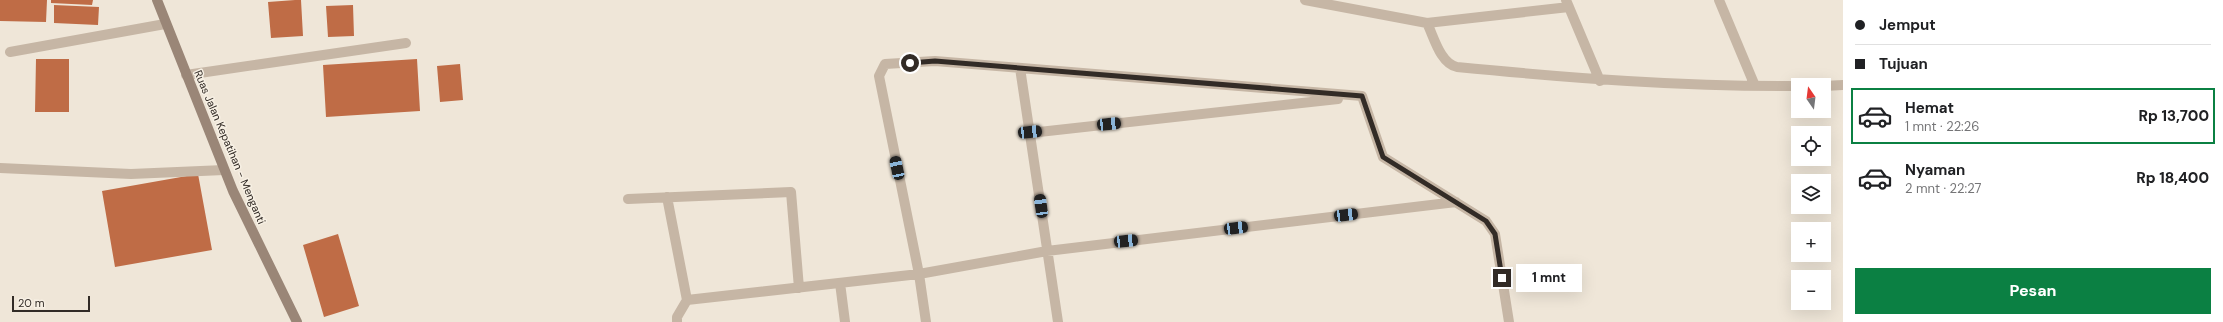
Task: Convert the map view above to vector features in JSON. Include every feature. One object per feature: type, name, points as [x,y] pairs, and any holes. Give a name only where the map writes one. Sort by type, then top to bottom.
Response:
[{"type":"main road","name":"Ruas Jalan Kepatihan - Menganti","points":[[157,0],[224,170],[297,322]]},
{"type":"street","points":[[1305,0],[1427,23],[1567,4],[1600,81]]},
{"type":"street","points":[[1719,0],[1755,86]]},
{"type":"street","points":[[1427,23],[1445,60],[1451,65],[1600,81],[1791,86]]},
{"type":"street","points":[[10,52],[166,24]]},
{"type":"street","points":[[186,75],[406,44]]},
{"type":"street","points":[[926,322],[919,274],[879,76],[885,64],[928,61],[1362,96]]},
{"type":"street","points":[[1020,68],[1058,322]]},
{"type":"street","points":[[1831,86],[1843,86]]},
{"type":"street","points":[[1030,132],[1362,96]]},
{"type":"street","points":[[1362,96],[1383,157],[1486,221],[1495,234],[1509,322]]},
{"type":"street","points":[[0,168],[130,174],[224,170]]},
{"type":"street","points":[[628,199],[791,192],[799,288]]},
{"type":"street","points":[[667,197],[687,300],[677,317],[677,322]]},
{"type":"street","points":[[687,300],[919,274],[1047,251],[1456,202]]},
{"type":"street","points":[[840,283],[845,322]]},
{"type":"building","points":[[0,0],[47,0],[46,22],[0,21]]},
{"type":"building","points":[[51,0],[93,0],[92,5],[51,3]]},
{"type":"building","points":[[301,0],[303,36],[271,38],[268,2]]},
{"type":"building","points":[[54,5],[99,7],[98,25],[54,23]]},
{"type":"building","points":[[353,5],[354,36],[328,37],[326,6]]},
{"type":"building","points":[[36,59],[69,59],[69,112],[35,112]]},
{"type":"building","points":[[417,59],[420,111],[326,117],[323,65]]},
{"type":"building","points":[[460,64],[463,100],[440,102],[437,66]]},
{"type":"building","points":[[198,174],[212,250],[115,267],[102,191]]},
{"type":"building","points":[[338,234],[359,306],[324,317],[303,245]]},
{"type":"route","points":[[910,63],[935,61],[1362,96],[1383,157],[1486,221],[1495,234],[1502,278]]}]
